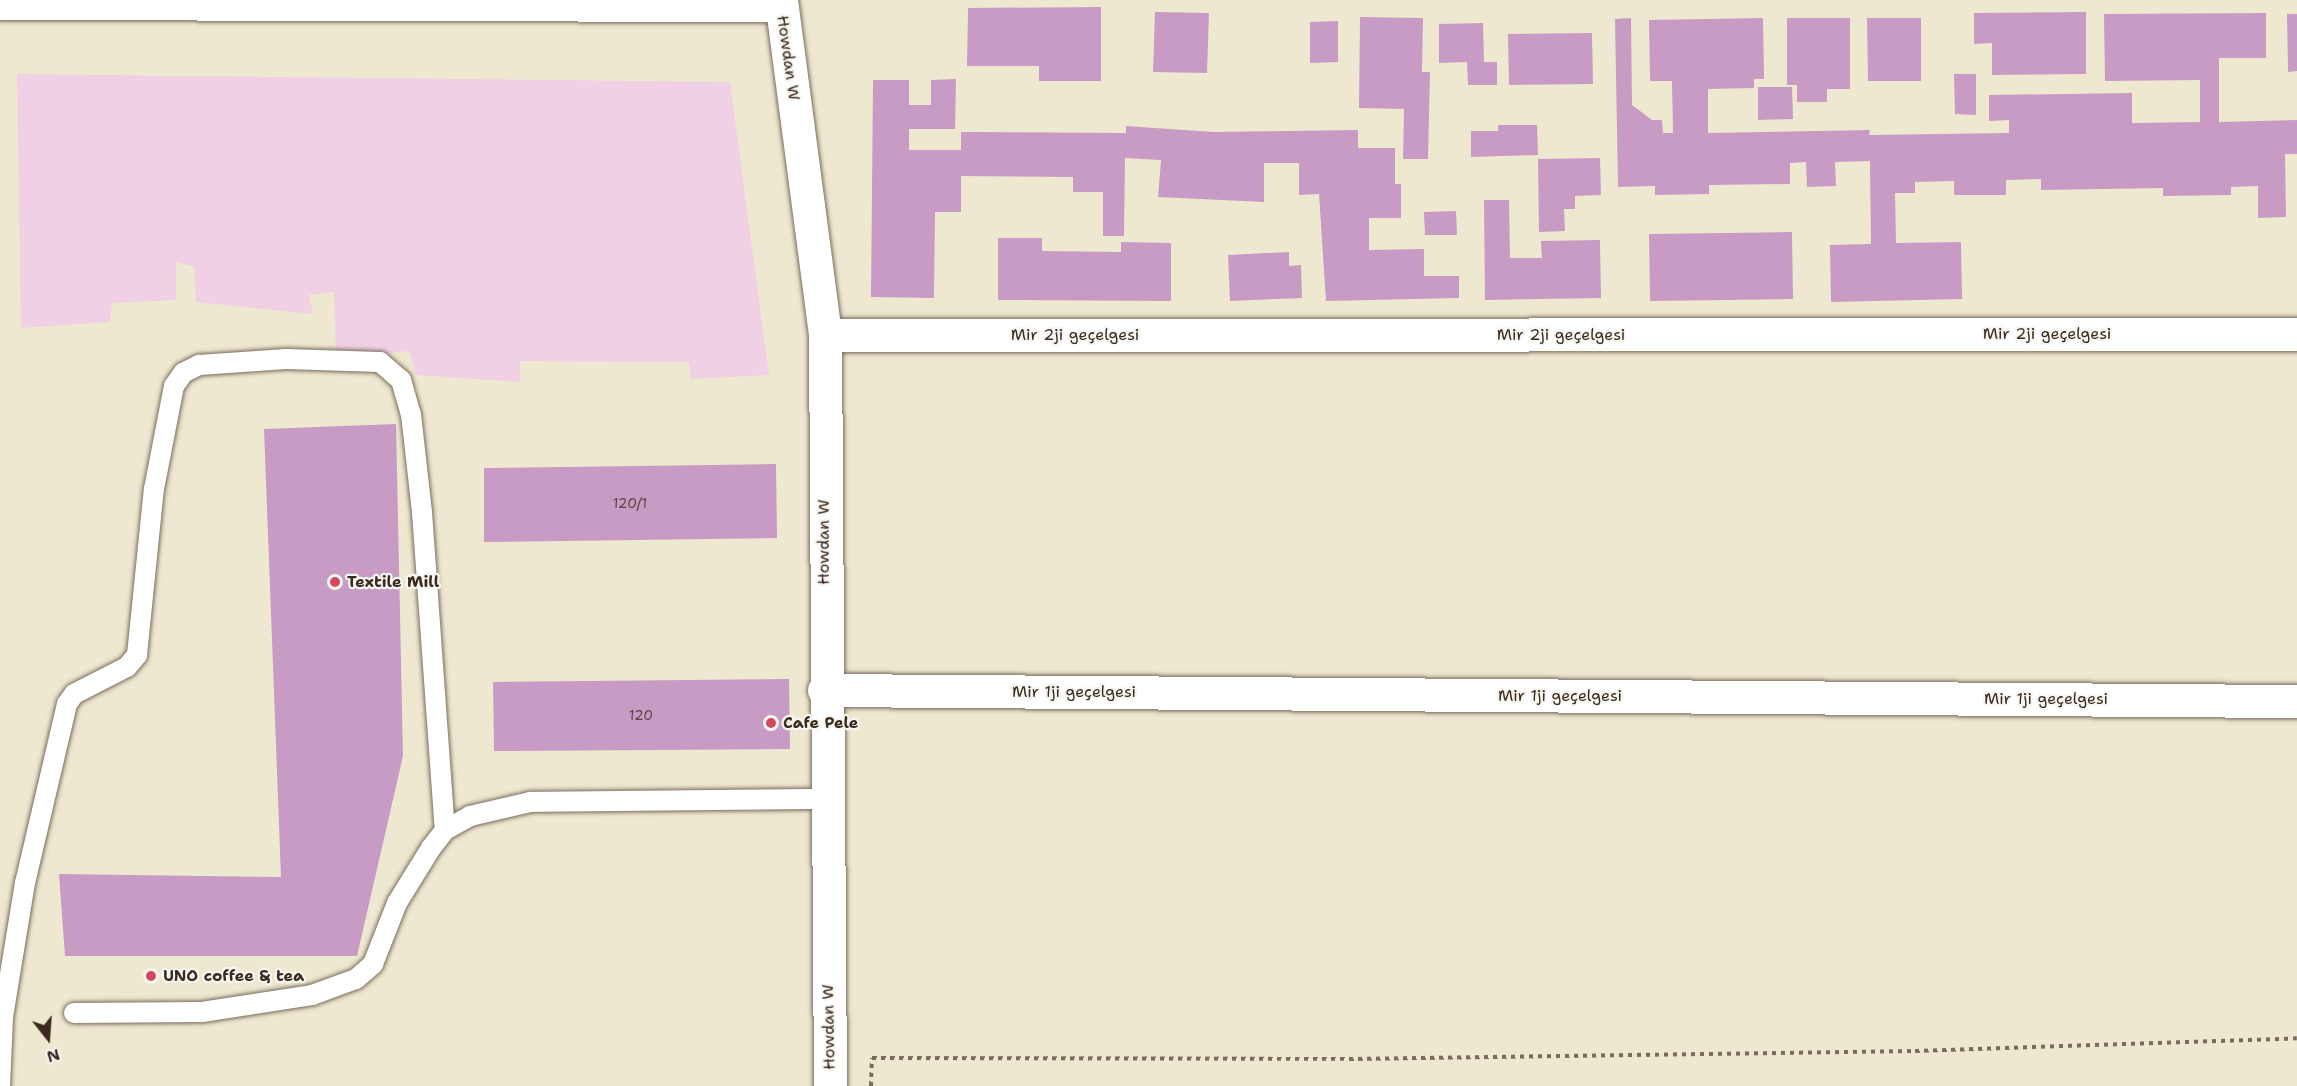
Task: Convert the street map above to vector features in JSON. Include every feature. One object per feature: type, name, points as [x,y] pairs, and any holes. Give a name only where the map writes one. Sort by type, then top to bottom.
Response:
[{"type":"street","points":[[0,3],[781,2]]},
{"type":"street","name":"Howdan W","points":[[781,2],[825,335],[824,690],[830,1086]]},
{"type":"street","name":"Mir 2ji geçelgesi","points":[[825,335],[2297,334]]},
{"type":"street","name":"Mir 1ji geçelgesi","points":[[824,690],[2297,701]]},
{"type":"lane","points":[[0,1086],[3,1017],[25,883],[67,704],[137,655],[154,489],[174,386],[183,373],[199,365],[297,360],[380,362],[401,380],[411,414],[422,512],[444,830]]},
{"type":"lane","points":[[74,1013],[202,1012],[312,995],[356,979],[373,964],[397,903],[444,830],[471,816],[530,802],[825,799]]},
{"type":"path","points":[[871,1086],[872,1058],[1384,1059],[2297,1038]]},
{"type":"shaded area","points":[[17,74],[730,82],[769,375],[691,379],[689,362],[520,361],[520,382],[416,375],[409,351],[336,358],[334,292],[309,295],[313,314],[196,302],[194,266],[176,262],[176,300],[112,303],[110,322],[21,328]]},
{"type":"building","points":[[1101,7],[1101,81],[1039,81],[1039,66],[967,66],[968,8]]},
{"type":"building","points":[[1155,12],[1209,13],[1207,73],[1153,72]]},
{"type":"building","points":[[2086,12],[2086,74],[1992,75],[1992,43],[1974,44],[1974,13]]},
{"type":"building","points":[[2266,13],[2266,58],[2219,58],[2219,122],[2297,120],[2297,154],[2285,154],[2286,217],[2258,218],[2258,186],[2231,187],[2231,195],[2163,196],[2163,188],[2041,190],[2041,179],[2006,180],[2006,195],[1954,195],[1954,181],[1915,182],[1915,193],[1895,193],[1896,243],[1961,242],[1962,299],[1831,302],[1830,245],[1871,244],[1870,161],[1835,162],[1836,186],[1807,187],[1806,162],[1790,163],[1790,184],[1709,185],[1709,194],[1655,195],[1655,186],[1618,187],[1615,19],[1631,18],[1632,105],[1652,120],[1662,120],[1663,133],[1673,133],[1672,81],[1650,81],[1649,20],[1763,18],[1764,79],[1754,79],[1754,88],[1708,89],[1708,133],[1870,130],[1869,135],[2009,133],[2009,120],[1989,121],[1989,95],[2132,93],[2132,123],[2200,122],[2200,80],[2105,81],[2104,14]]},
{"type":"building","points":[[2287,14],[2297,14],[2297,71],[2288,72]]},
{"type":"building","points":[[1360,17],[1423,18],[1422,72],[1430,72],[1428,159],[1403,159],[1404,109],[1359,108]]},
{"type":"building","points":[[1787,18],[1850,18],[1850,89],[1827,89],[1827,102],[1797,102],[1797,85],[1787,85]]},
{"type":"building","points":[[1867,18],[1921,18],[1921,81],[1868,81]]},
{"type":"building","points":[[1338,21],[1338,62],[1310,63],[1310,22]]},
{"type":"building","points":[[1483,23],[1484,62],[1497,62],[1497,85],[1468,85],[1467,62],[1439,63],[1439,24]]},
{"type":"building","points":[[1592,33],[1593,84],[1509,85],[1508,34]]},
{"type":"building","points":[[1954,74],[1976,74],[1976,115],[1955,114]]},
{"type":"building","points":[[956,79],[955,129],[909,129],[909,150],[961,150],[961,132],[1126,133],[1126,126],[1213,132],[1358,130],[1358,148],[1395,148],[1395,184],[1401,184],[1401,218],[1369,218],[1369,250],[1424,249],[1424,276],[1459,276],[1459,298],[1326,301],[1319,194],[1299,195],[1299,163],[1264,163],[1264,202],[1158,197],[1161,160],[1125,158],[1124,236],[1103,236],[1103,192],[1073,192],[1073,177],[961,176],[961,212],[935,212],[934,298],[871,297],[873,80],[909,80],[909,105],[931,105],[931,80]]},
{"type":"building","points":[[1758,87],[1792,87],[1793,119],[1758,120]]},
{"type":"building","points":[[1498,125],[1537,125],[1538,155],[1471,157],[1471,131],[1498,131]]},
{"type":"building","points":[[1600,158],[1601,195],[1575,196],[1575,209],[1564,209],[1565,231],[1539,232],[1538,159]]},
{"type":"building","points":[[1484,200],[1509,200],[1510,258],[1542,258],[1541,241],[1600,240],[1601,298],[1485,300]]},
{"type":"building","points":[[1456,211],[1457,235],[1425,235],[1424,212]]},
{"type":"building","points":[[1792,232],[1793,299],[1650,301],[1649,234]]},
{"type":"building","points":[[998,238],[1042,238],[1042,251],[1121,252],[1121,242],[1171,243],[1171,301],[998,300]]},
{"type":"building","points":[[1289,252],[1289,266],[1301,265],[1302,298],[1230,301],[1228,255]]},
{"type":"building","name":"Textile Mill","points":[[396,424],[403,756],[357,956],[65,956],[59,874],[281,877],[264,429]]},
{"type":"building","points":[[776,464],[777,538],[484,542],[484,468]]},
{"type":"building","points":[[789,679],[790,749],[494,751],[493,682]]},
{"type":"place","name":"Textile Mill","points":[[335,582]]},
{"type":"place","name":"Cafe Pele","points":[[771,723]]},
{"type":"place","name":"UNO coffee & tea","points":[[151,976]]}]
